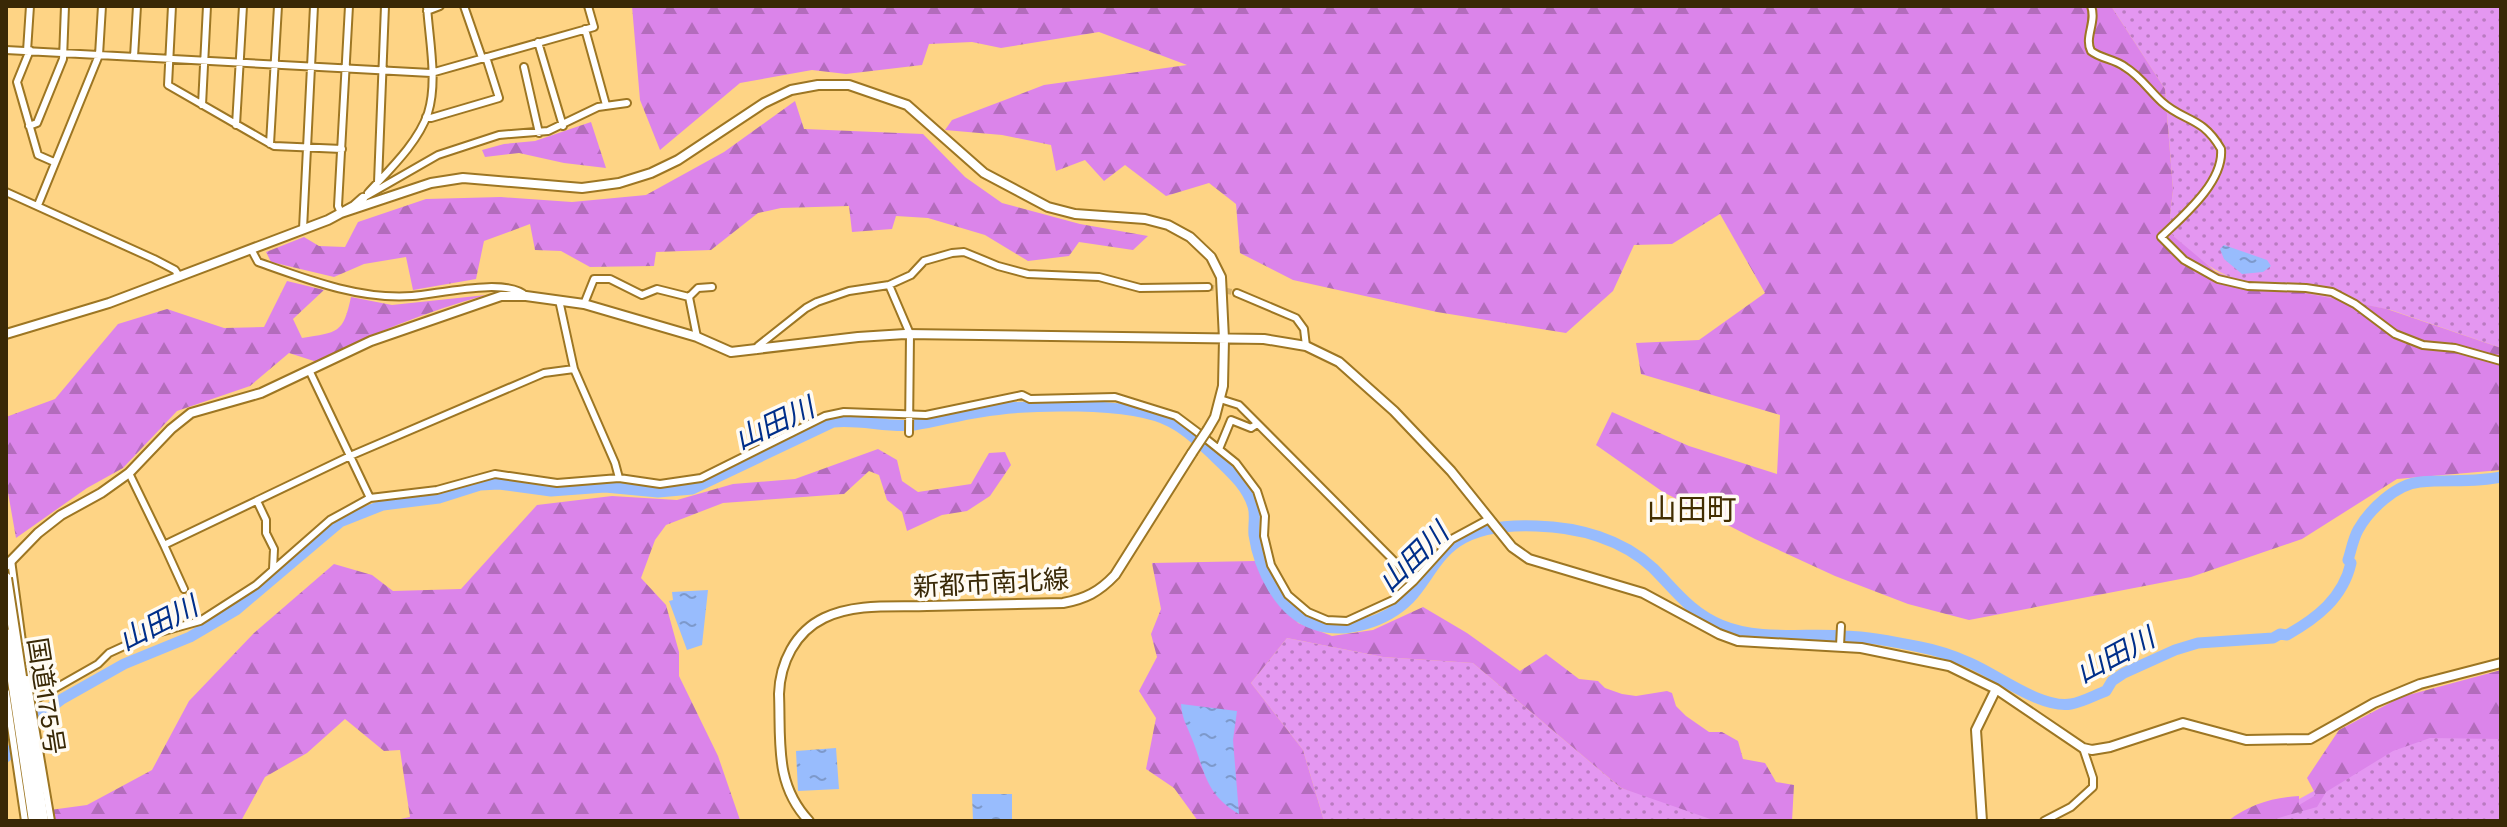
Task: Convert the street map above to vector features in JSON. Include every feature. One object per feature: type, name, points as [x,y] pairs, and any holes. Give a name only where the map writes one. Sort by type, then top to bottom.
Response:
[{"type":"highway","name":"国道175号","points":[[6,578],[43,821]]},
{"type":"highway","name":"国道175号","points":[[6,634],[34,821]]},
{"type":"street","points":[[30,6],[29,50],[17,82],[38,155],[54,162]]},
{"type":"street","points":[[29,126],[37,123],[63,59],[65,6]]},
{"type":"street","points":[[38,205],[99,55],[102,6]]},
{"type":"street","points":[[134,57],[137,6]]},
{"type":"street","points":[[172,6],[168,85],[270,144],[342,149]]},
{"type":"street","points":[[202,105],[207,6]]},
{"type":"street","points":[[236,125],[243,6]]},
{"type":"street","points":[[270,144],[278,6]]},
{"type":"street","points":[[303,229],[314,6]]},
{"type":"street","points":[[341,213],[338,206],[349,6]]},
{"type":"street","points":[[378,182],[385,6]]},
{"type":"street","points":[[363,198],[415,139],[429,110],[431,73],[427,9],[440,6]]},
{"type":"street","points":[[426,117],[499,98],[464,6]]},
{"type":"street","points":[[6,50],[431,73],[594,27],[588,6]]},
{"type":"street","points":[[2091,6],[2094,14],[2088,40],[2091,51],[2122,64],[2165,105],[2196,120],[2221,149],[2219,166],[2196,204],[2161,237],[2184,260],[2235,285],[2332,292],[2355,304],[2395,334],[2423,345],[2455,348],[2501,361]]},
{"type":"street","points":[[585,29],[606,105]]},
{"type":"street","points":[[538,42],[563,126]]},
{"type":"street","points":[[524,67],[539,133]]},
{"type":"street","name":"新都市南北線","points":[[341,213],[431,183],[463,178],[582,188],[619,183],[678,160],[764,103],[791,90],[818,85],[849,85],[907,105],[984,173],[1048,207],[1097,217],[1145,219],[1168,225],[1190,237],[1211,257],[1221,277],[1224,339],[1220,399],[1208,429],[1115,575],[1092,595],[1063,603],[856,609],[822,619],[799,638],[787,657],[780,681],[782,772],[790,797],[809,821]]},
{"type":"street","points":[[6,334],[60,320],[303,229],[341,213],[438,155],[499,135],[539,133],[563,126],[606,105],[627,103]]},
{"type":"street","points":[[6,192],[154,259],[175,270],[179,276]]},
{"type":"street","points":[[251,249],[258,262],[338,288],[372,295],[411,296],[500,287],[520,290],[526,296]]},
{"type":"street","points":[[756,350],[817,302],[849,291],[889,285],[911,275],[924,261],[964,252],[1028,274],[1099,277],[1140,288],[1208,287]]},
{"type":"street","points":[[584,304],[594,279],[610,279],[642,295],[657,289],[689,297]]},
{"type":"street","points":[[889,285],[910,334],[909,433]]},
{"type":"street","points":[[689,297],[698,288],[712,287]]},
{"type":"street","points":[[1237,293],[1296,318],[1304,329],[1306,346]]},
{"type":"street","points":[[51,821],[9,563],[61,515],[129,473],[171,429],[191,413],[261,393],[371,341],[501,296],[584,304],[697,337],[731,352],[910,334],[1224,339],[1286,341],[1306,346],[1339,362],[1394,411],[1451,471],[1512,547],[1529,559],[1643,593],[1738,641],[1840,646],[1897,654],[1949,666],[1996,689],[2083,748],[2092,750],[2183,723],[2246,740],[2310,739],[2374,703],[2420,684],[2501,663]]},
{"type":"street","points":[[689,297],[697,337]]},
{"type":"street","points":[[559,300],[574,369],[619,478]]},
{"type":"street","points":[[164,545],[350,456],[544,373],[574,369]]},
{"type":"street","points":[[310,372],[370,498]]},
{"type":"street","points":[[6,728],[40,697],[98,664],[109,653],[146,636],[200,621],[256,585],[330,520],[370,498],[437,490],[495,474],[557,483],[619,478],[660,484],[701,478],[825,416],[844,412],[926,415],[1022,395],[1030,399],[1115,397],[1176,416],[1236,463],[1257,491],[1265,516],[1264,536],[1271,565],[1288,595],[1308,612],[1327,620],[1347,621],[1393,600],[1452,539],[1492,522]]},
{"type":"street","points":[[1220,399],[1239,405],[1414,581]]},
{"type":"street","points":[[1219,449],[1231,420],[1251,428],[1257,424]]},
{"type":"street","points":[[129,473],[184,589]]},
{"type":"street","points":[[257,501],[274,549],[273,570]]},
{"type":"street","points":[[1840,646],[1841,626]]},
{"type":"street","points":[[1982,821],[1976,730],[1996,689]]},
{"type":"street","points":[[6,692],[25,821]]},
{"type":"street","points":[[2044,821],[2071,807],[2093,787],[2083,748]]},
{"type":"shaded area","points":[[2111,6],[2501,6],[2501,348],[2391,310],[2239,280],[2210,267],[2187,249],[2171,234],[2173,190],[2165,89]]},
{"type":"shaded area","points":[[1287,638],[1383,657],[1473,663],[1621,788],[1733,821],[1324,821],[1303,750],[1251,683]]},
{"type":"shaded area","points":[[2501,724],[2501,821],[2259,821],[2434,725]]},
{"type":"green space","points":[[632,6],[2111,6],[2165,89],[2173,190],[2171,234],[2216,272],[2239,280],[2387,309],[2501,348],[2501,470],[2397,479],[2302,539],[2191,577],[1969,620],[1908,604],[1835,576],[1755,539],[1663,492],[1596,445],[1612,412],[1689,446],[1777,474],[1780,415],[1641,374],[1636,343],[1699,340],[1765,293],[1720,214],[1672,244],[1634,245],[1613,291],[1566,333],[1437,312],[1293,280],[1240,253],[1236,204],[1209,183],[1166,196],[1125,165],[1104,181],[1085,160],[1056,171],[1051,145],[1002,135],[945,130],[952,120],[1044,85],[1187,65],[1099,32],[1001,48],[972,42],[929,44],[922,65],[846,74],[812,70],[740,83],[660,150],[640,100]]},
{"type":"green space","points":[[795,101],[804,129],[923,134],[965,177],[1002,203],[1080,224],[1148,236],[1133,250],[1079,242],[1069,256],[1028,261],[985,235],[928,218],[896,216],[892,229],[852,232],[849,206],[781,208],[758,213],[711,250],[656,252],[654,266],[590,267],[561,251],[535,250],[530,224],[484,241],[476,279],[413,290],[406,257],[364,264],[334,277],[271,262],[266,252],[304,237],[319,246],[345,247],[358,222],[426,199],[501,197],[572,202],[646,195],[724,152]]},
{"type":"green space","points":[[591,122],[606,168],[519,153],[485,157],[482,150],[535,141]]},
{"type":"green space","points":[[287,281],[324,290],[293,319],[302,338],[337,329],[345,318],[351,297],[392,305],[486,295],[400,324],[317,362],[289,353],[250,386],[177,411],[123,468],[87,488],[16,538],[6,481],[6,417],[55,399],[118,324],[167,309],[224,328],[264,327]]},
{"type":"green space","points":[[878,449],[897,460],[902,481],[918,492],[971,484],[989,453],[1005,452],[1011,465],[990,496],[967,511],[942,515],[907,531],[902,512],[887,500],[879,475],[869,471],[844,494],[723,503],[666,525],[655,540],[641,578],[666,605],[679,652],[679,676],[718,756],[740,820],[743,821],[391,821],[410,817],[400,750],[384,751],[345,719],[307,753],[265,777],[241,821],[53,821],[50,810],[87,805],[152,770],[189,701],[254,633],[334,564],[372,575],[393,591],[461,589],[537,505],[612,496],[677,500],[733,484],[795,479]]},
{"type":"green space","points":[[1255,561],[1298,623],[1332,636],[1373,630],[1423,607],[1467,633],[1520,671],[1546,654],[1579,679],[1598,681],[1605,688],[1622,694],[1672,693],[1676,706],[1686,716],[1709,732],[1722,732],[1738,741],[1743,759],[1765,763],[1776,782],[1794,785],[1792,821],[1716,821],[1621,788],[1473,663],[1383,657],[1287,638],[1251,683],[1303,750],[1324,821],[1198,821],[1174,788],[1146,769],[1156,718],[1139,691],[1157,657],[1151,634],[1161,609],[1152,563]]},
{"type":"green space","points":[[2501,670],[2501,739],[2430,738],[2393,751],[2326,792],[2317,807],[2268,821],[2228,821],[2262,803],[2299,796],[2299,805],[2316,795],[2307,778],[2339,730],[2401,697]]},
{"type":"water","points":[[2224,245],[2267,260],[2271,266],[2263,272],[2242,274],[2224,259],[2220,249]]},
{"type":"water","points":[[708,590],[702,645],[687,650],[669,601],[673,600],[672,592]]},
{"type":"water","points":[[1181,704],[1237,711],[1233,740],[1239,814],[1218,797],[1207,779]]},
{"type":"water","points":[[836,748],[839,789],[798,791],[796,751]]},
{"type":"water","points":[[972,794],[1012,794],[1012,821],[973,821]]},
{"type":"waterway","name":"山田川","points":[[6,757],[40,716],[62,699],[124,664],[190,637],[236,610],[340,522],[383,505],[439,498],[480,485],[499,484],[551,491],[605,487],[658,492],[692,489],[833,422],[914,425],[1000,409],[1050,406],[1131,410],[1171,422],[1203,445],[1246,491],[1254,509],[1254,535],[1261,562],[1281,600],[1302,618],[1326,627],[1352,627],[1389,614],[1410,598],[1443,554],[1466,537],[1505,527],[1552,527],[1599,536],[1628,549],[1653,568],[1692,607],[1721,625],[1751,633],[1855,637],[1926,648],[1964,660],[2020,690],[2059,704],[2075,703],[2106,691],[2112,681],[2124,673],[2198,643],[2287,635],[2309,622],[2335,597],[2347,575],[2351,563],[2348,560],[2358,530],[2369,514],[2393,493],[2420,482],[2501,477]]},
{"type":"tunnel","points":[[1208,287],[1237,293]]},
{"type":"district","name":"山田町","points":[[1692,510]]}]
